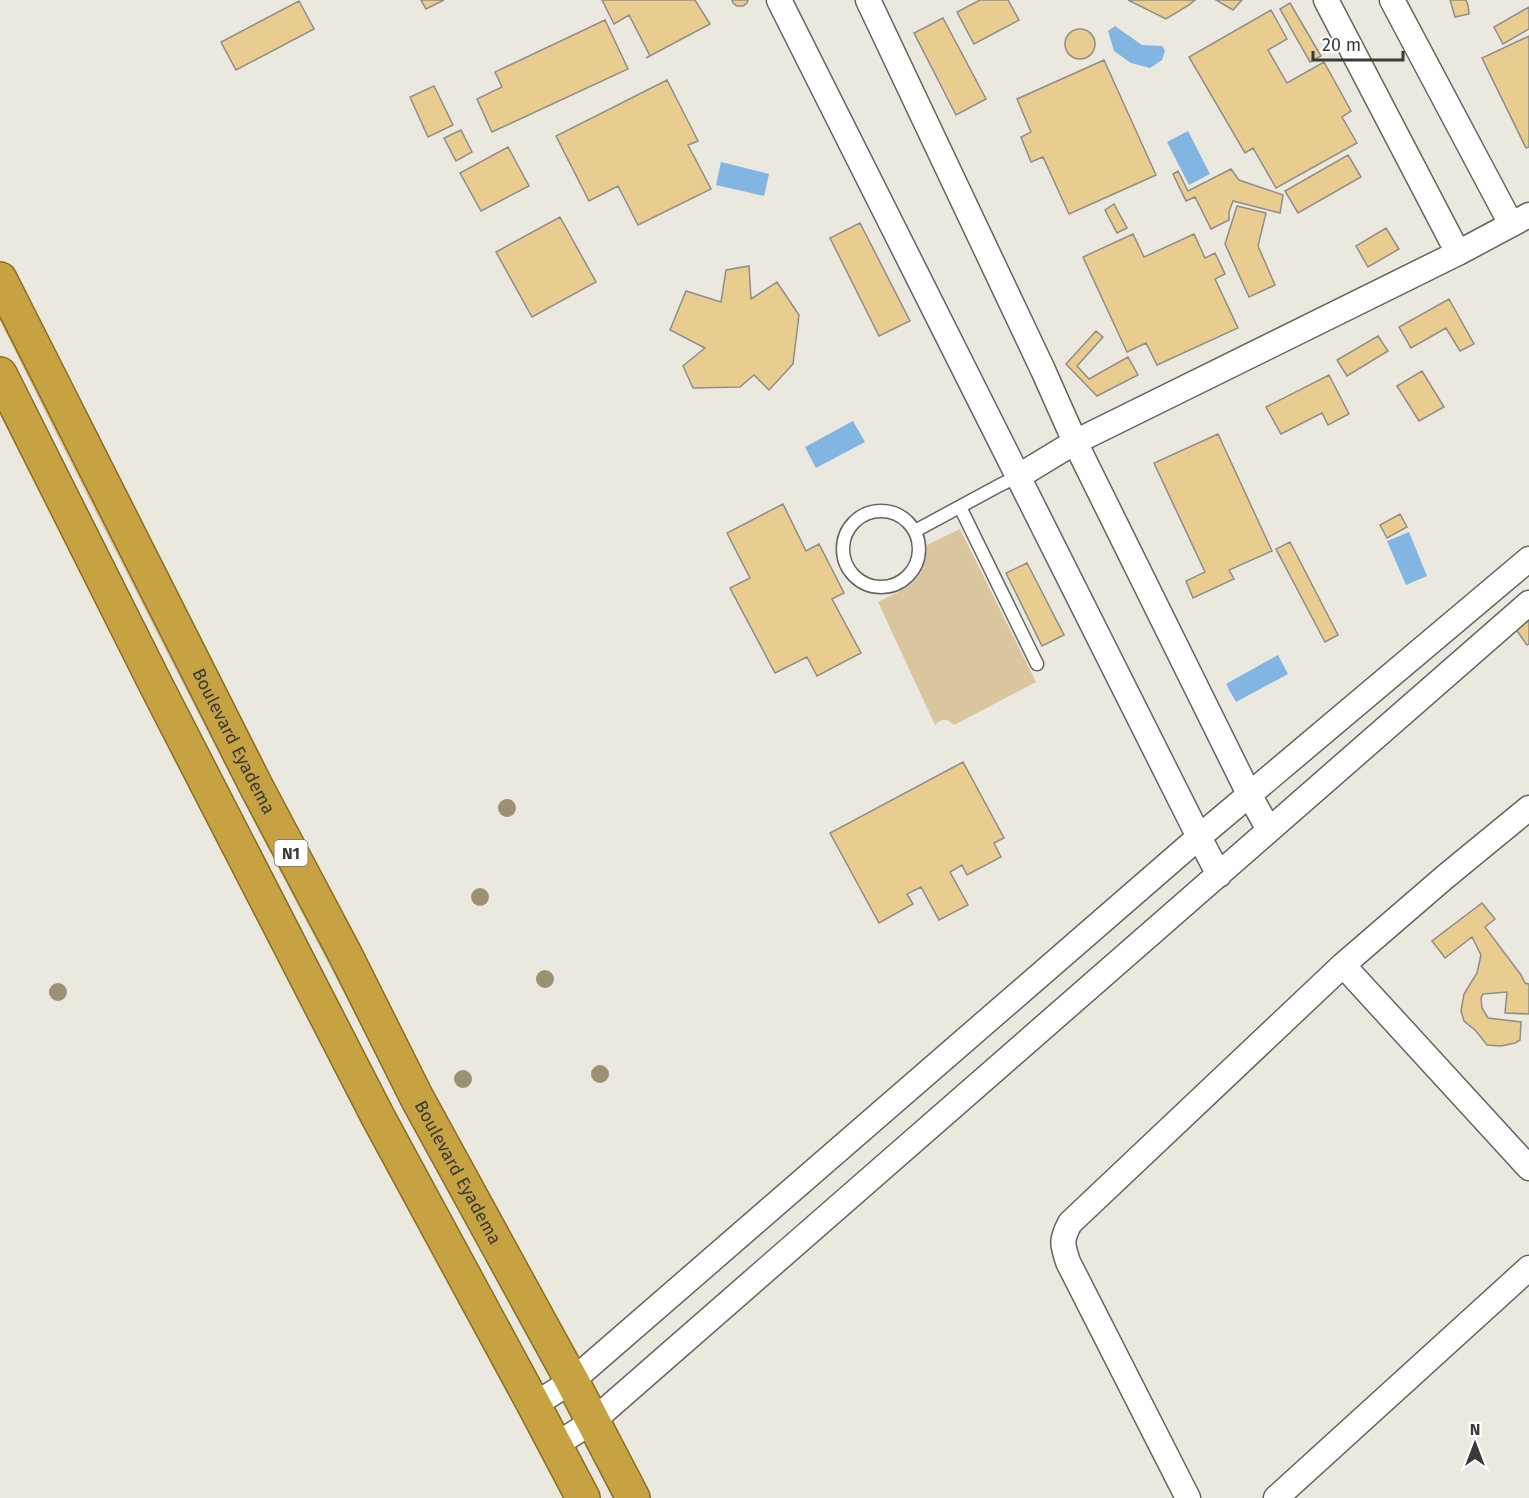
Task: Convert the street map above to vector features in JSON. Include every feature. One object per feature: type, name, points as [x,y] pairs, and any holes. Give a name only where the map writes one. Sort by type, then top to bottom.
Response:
[{"type":"highway","name":"Boulevard Eyadema","points":[[0,279],[256,786],[345,954],[417,1098],[593,1421]]},
{"type":"highway","name":"N1","points":[[0,374],[157,687],[378,1117],[583,1498]]},
{"type":"highway","name":"N1","points":[[593,1421],[633,1498]]},
{"type":"street","points":[[779,0],[1219,875]]},
{"type":"street","points":[[868,0],[1075,442],[1269,831]]},
{"type":"street","points":[[1326,0],[1458,253]]},
{"type":"street","points":[[1018,476],[1075,442],[1458,253],[1520,220],[1392,0]]},
{"type":"street","points":[[534,1405],[572,1381],[1199,837],[1529,559]]},
{"type":"street","points":[[556,1446],[593,1421],[1529,603]]},
{"type":"street","points":[[1188,1498],[1068,1262],[1063,1247],[1064,1234],[1070,1223],[1343,965],[1529,808]]},
{"type":"street","points":[[1343,965],[1529,1168]]},
{"type":"street","points":[[1276,1498],[1529,1268]]},
{"type":"lane","points":[[915,531],[1018,476]]},
{"type":"lane","points":[[960,507],[1037,664]]},
{"type":"lane","points":[[879,511],[893,513],[907,520],[915,531],[920,547],[918,561],[910,574],[898,583],[884,587],[868,585],[856,577],[846,565],[843,551],[845,536],[852,523],[864,514],[879,511]]},
{"type":"shaded area","points":[[0,298],[543,1356],[539,1358],[513,1310],[324,956],[215,745],[0,321]]},
{"type":"shaded area","points":[[960,529],[1036,682],[954,725],[944,720],[935,725],[878,602],[907,587],[919,576],[923,568],[927,545]]},
{"type":"water","points":[[1115,26],[1142,45],[1162,46],[1165,51],[1162,60],[1150,68],[1131,63],[1114,51],[1108,31]]},
{"type":"water","points":[[1188,131],[1210,174],[1189,185],[1167,142]]},
{"type":"water","points":[[721,162],[769,174],[764,196],[716,185]]},
{"type":"water","points":[[853,421],[865,442],[816,468],[805,447]]},
{"type":"water","points":[[1409,532],[1427,576],[1406,585],[1387,541]]},
{"type":"water","points":[[1278,655],[1288,674],[1236,702],[1226,684]]},
{"type":"building","points":[[421,0],[444,0],[426,9]]},
{"type":"building","points":[[602,0],[695,0],[710,24],[650,56],[629,15],[614,24]]},
{"type":"building","points":[[732,0],[748,0],[743,6],[737,6]]},
{"type":"building","points":[[980,0],[1008,0],[1019,20],[974,44],[957,12]]},
{"type":"building","points":[[1128,0],[1195,0],[1166,19]]},
{"type":"building","points":[[1216,0],[1242,0],[1233,10]]},
{"type":"building","points":[[1450,0],[1466,0],[1469,14],[1455,17]]},
{"type":"building","points":[[299,1],[314,29],[236,70],[221,42]]},
{"type":"building","points":[[1290,3],[1321,56],[1310,62],[1280,9]]},
{"type":"building","points":[[1529,7],[1529,29],[1503,44],[1494,27]]},
{"type":"building","points":[[1271,10],[1287,39],[1268,50],[1287,83],[1324,62],[1351,111],[1342,117],[1357,143],[1276,188],[1253,148],[1245,153],[1189,57]]},
{"type":"building","points":[[943,18],[986,99],[956,115],[914,33]]},
{"type":"building","points":[[605,20],[628,69],[492,132],[477,99],[502,87],[495,72]]},
{"type":"building","points":[[1080,29],[1091,33],[1095,44],[1091,55],[1080,59],[1069,55],[1065,44],[1069,33]]},
{"type":"building","points":[[1529,36],[1529,147],[1526,148],[1482,58]]},
{"type":"building","points":[[1104,60],[1156,175],[1069,214],[1043,157],[1031,162],[1021,137],[1031,132],[1017,99]]},
{"type":"building","points":[[667,80],[698,141],[688,145],[711,189],[638,225],[618,186],[589,201],[556,136]]},
{"type":"building","points":[[434,86],[453,125],[428,137],[410,97]]},
{"type":"building","points":[[461,130],[472,152],[456,161],[444,138]]},
{"type":"building","points":[[508,147],[529,186],[481,211],[460,173]]},
{"type":"building","points":[[1348,155],[1361,177],[1298,213],[1285,191]]},
{"type":"building","points":[[1231,169],[1239,180],[1283,195],[1280,213],[1233,201],[1229,220],[1211,229],[1195,197],[1186,201],[1173,174],[1178,171],[1188,191]]},
{"type":"building","points":[[1114,204],[1127,228],[1117,233],[1105,210]]},
{"type":"building","points":[[1237,206],[1266,213],[1258,246],[1275,285],[1249,297],[1225,244]]},
{"type":"building","points":[[560,217],[596,282],[532,317],[496,252]]},
{"type":"building","points":[[860,223],[910,321],[879,336],[830,238]]},
{"type":"building","points":[[1386,228],[1399,249],[1368,267],[1356,246]]},
{"type":"building","points":[[1133,234],[1144,257],[1194,234],[1205,258],[1215,253],[1225,274],[1215,279],[1238,328],[1157,365],[1146,343],[1127,352],[1083,257]]},
{"type":"building","points":[[749,266],[751,299],[777,282],[799,315],[793,364],[769,390],[754,375],[740,387],[693,388],[683,366],[705,348],[670,330],[686,291],[721,302],[726,270]]},
{"type":"building","points":[[1449,299],[1474,344],[1460,351],[1446,328],[1411,348],[1399,327]]},
{"type":"building","points":[[1096,331],[1103,337],[1077,366],[1089,379],[1128,357],[1138,375],[1097,396],[1066,364]]},
{"type":"building","points":[[1378,336],[1388,351],[1347,376],[1337,360]]},
{"type":"building","points":[[1422,371],[1444,407],[1419,421],[1397,386]]},
{"type":"building","points":[[1329,375],[1349,414],[1328,425],[1322,413],[1281,434],[1266,407]]},
{"type":"building","points":[[1218,434],[1272,551],[1229,570],[1234,579],[1193,598],[1186,581],[1205,572],[1154,463]]},
{"type":"building","points":[[783,504],[806,551],[819,544],[844,593],[832,599],[861,653],[817,676],[807,657],[775,673],[730,588],[750,578],[727,533]]},
{"type":"building","points":[[1400,514],[1407,527],[1387,538],[1380,525]]},
{"type":"building","points":[[1290,542],[1338,635],[1325,642],[1276,549]]},
{"type":"building","points":[[1027,563],[1064,635],[1042,646],[1006,573]]},
{"type":"building","points":[[1529,619],[1529,644],[1527,645],[1515,628]]},
{"type":"building","points":[[963,762],[1004,838],[994,843],[1001,857],[967,875],[962,865],[950,872],[968,905],[939,920],[921,887],[907,894],[913,904],[879,923],[830,833]]},
{"type":"building","points":[[1482,903],[1495,919],[1485,927],[1525,983],[1529,984],[1529,1014],[1505,1013],[1507,992],[1483,994],[1481,998],[1482,1008],[1488,1018],[1521,1022],[1520,1040],[1501,1046],[1487,1045],[1464,1021],[1461,1011],[1464,994],[1477,973],[1481,955],[1472,937],[1445,958],[1432,941]]}]
